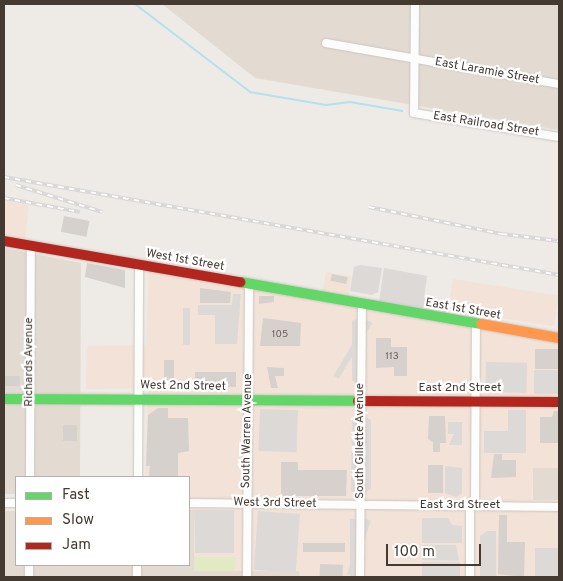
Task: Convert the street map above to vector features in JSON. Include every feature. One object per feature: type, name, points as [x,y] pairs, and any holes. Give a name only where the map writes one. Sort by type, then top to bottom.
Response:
[{"type":"street","points":[[414,59],[415,4]]},
{"type":"street","name":"East Laramie Street","points":[[326,43],[559,84]]},
{"type":"street","name":"East Railroad Street","points":[[414,59],[414,113],[559,137]]},
{"type":"street","name":"West 1st Street","points":[[4,241],[362,305]]},
{"type":"street","name":"Richards Avenue","points":[[30,247],[30,476]]},
{"type":"street","points":[[138,476],[139,266]]},
{"type":"street","name":"South Warren Avenue","points":[[247,577],[248,285]]},
{"type":"street","name":"East 1st Street","points":[[362,305],[559,338]]},
{"type":"street","name":"South Gillette Avenue","points":[[360,577],[362,305]]},
{"type":"street","points":[[470,577],[476,401],[476,325]]},
{"type":"street","name":"West 2nd Street","points":[[4,399],[362,400]]},
{"type":"street","name":"East 2nd Street","points":[[362,400],[559,402]]},
{"type":"street","name":"West 3rd Street","points":[[190,503],[361,505]]},
{"type":"street","name":"East 3rd Street","points":[[361,505],[559,507]]},
{"type":"shaded area","points":[[162,4],[559,4],[559,130],[255,78]]},
{"type":"shaded area","points":[[4,200],[29,206],[25,239],[4,235]]},
{"type":"shaded area","points":[[4,248],[81,263],[80,476],[15,476],[15,494],[4,494]]},
{"type":"shaded area","points":[[360,265],[382,268],[378,292],[372,295],[350,291],[354,267]]},
{"type":"shaded area","points":[[384,268],[427,276],[424,298],[448,303],[446,315],[379,302]]},
{"type":"shaded area","points":[[149,270],[321,300],[326,272],[351,276],[347,305],[559,342],[559,468],[533,468],[532,500],[559,500],[559,577],[300,577],[299,571],[234,571],[234,557],[194,557],[195,510],[190,510],[190,476],[145,476],[148,388],[86,389],[87,346],[146,345]]},
{"type":"shaded area","points":[[453,279],[559,296],[554,326],[448,310]]},
{"type":"shaded area","points":[[233,294],[241,294],[237,344],[215,344],[215,315],[198,315],[198,305],[232,305]]},
{"type":"shaded area","points":[[183,308],[190,308],[190,345],[183,345]]},
{"type":"shaded area","points":[[358,318],[357,385],[352,380],[352,321]]},
{"type":"shaded area","points":[[367,320],[372,323],[339,379],[334,376]]},
{"type":"shaded area","points":[[486,362],[527,363],[526,393],[485,392]]},
{"type":"shaded area","points":[[534,370],[559,370],[559,394],[534,394]]},
{"type":"shaded area","points":[[260,409],[298,410],[297,452],[259,451]]},
{"type":"shaded area","points":[[508,410],[526,410],[526,453],[484,453],[484,431],[508,431]]},
{"type":"shaded area","points":[[356,418],[356,493],[351,491],[352,420]]},
{"type":"shaded area","points":[[366,418],[371,420],[371,489],[365,492]]},
{"type":"shaded area","points":[[448,422],[462,422],[462,445],[449,445],[454,434],[448,434]]},
{"type":"shaded area","points":[[445,466],[462,468],[462,493],[456,497],[445,493]]},
{"type":"shaded area","points":[[533,468],[559,468],[559,500],[533,500]]},
{"type":"shaded area","points":[[190,510],[195,510],[194,571],[300,571],[300,577],[4,577],[4,511],[15,511],[15,566],[190,566]]},
{"type":"shaded area","points":[[195,510],[234,510],[234,553],[195,553]]},
{"type":"shaded area","points":[[258,511],[300,514],[296,573],[254,570]]},
{"type":"shaded area","points":[[422,518],[448,518],[452,525],[462,526],[462,543],[422,543]]},
{"type":"shaded area","points":[[350,519],[356,519],[356,577],[350,577]]},
{"type":"shaded area","points":[[365,519],[371,521],[353,576],[347,574]]},
{"type":"shaded area","points":[[487,531],[496,531],[496,577],[480,577],[480,536]]},
{"type":"shaded area","points":[[422,545],[456,545],[459,561],[422,560]]},
{"type":"shaded area","points":[[535,548],[559,548],[559,577],[535,577]]},
{"type":"shaded area","points":[[422,562],[460,562],[460,577],[422,577]]},
{"type":"green space","points":[[194,557],[235,557],[235,571],[194,571]]},
{"type":"building","points":[[64,216],[90,221],[86,237],[61,232]]},
{"type":"building","points":[[87,263],[125,270],[125,288],[85,277]]},
{"type":"building","points":[[332,274],[348,277],[346,284],[331,281]]},
{"type":"building","points":[[200,288],[231,292],[230,303],[200,303]]},
{"type":"building","points":[[259,296],[274,296],[274,302],[259,304]]},
{"type":"building","points":[[263,318],[301,323],[300,346],[260,346]]},
{"type":"building","points":[[376,338],[391,338],[391,347],[407,347],[407,376],[394,376],[394,367],[376,368]]},
{"type":"building","points":[[535,349],[559,349],[559,369],[535,369]]},
{"type":"building","points":[[164,360],[174,360],[174,389],[164,389]]},
{"type":"building","points":[[267,367],[284,368],[284,376],[275,376],[278,388],[271,388]]},
{"type":"building","points":[[195,372],[236,372],[236,387],[195,387]]},
{"type":"building","points":[[4,376],[20,376],[20,386],[4,386]]},
{"type":"building","points":[[158,408],[168,408],[168,418],[188,418],[189,451],[178,453],[178,476],[149,476],[150,466],[146,466],[148,415]]},
{"type":"building","points":[[554,411],[559,411],[558,443],[540,443],[540,417],[552,417]]},
{"type":"building","points":[[429,416],[445,416],[446,443],[440,443],[440,452],[433,452],[433,442],[428,439]]},
{"type":"building","points":[[63,425],[77,425],[77,441],[63,441]]},
{"type":"building","points":[[494,454],[502,454],[502,460],[516,460],[516,477],[491,478]]},
{"type":"building","points":[[281,462],[298,462],[298,470],[347,470],[346,496],[281,496]]},
{"type":"building","points":[[428,465],[443,465],[443,493],[428,493]]},
{"type":"building","points":[[499,515],[507,515],[507,542],[525,542],[524,577],[498,574]]},
{"type":"building","points":[[303,543],[345,543],[345,552],[303,552]]},
{"type":"building","points":[[320,564],[343,565],[343,577],[320,576]]},
{"type":"waterway","points":[[135,4],[250,92],[326,105],[350,102],[402,111]]},
{"type":"railway","points":[[4,177],[559,275]]},
{"type":"railway","points":[[16,185],[102,212]]},
{"type":"railway","points":[[4,198],[80,212]]},
{"type":"railway","points":[[369,207],[502,234],[559,241]]},
{"type":"traffic: fast","points":[[240,282],[481,324]]},
{"type":"traffic: fast","points":[[4,399],[358,401]]},
{"type":"traffic: slow","points":[[481,324],[559,338]]},
{"type":"traffic: jam","points":[[4,241],[240,282]]},
{"type":"traffic: jam","points":[[358,401],[559,402]]}]
